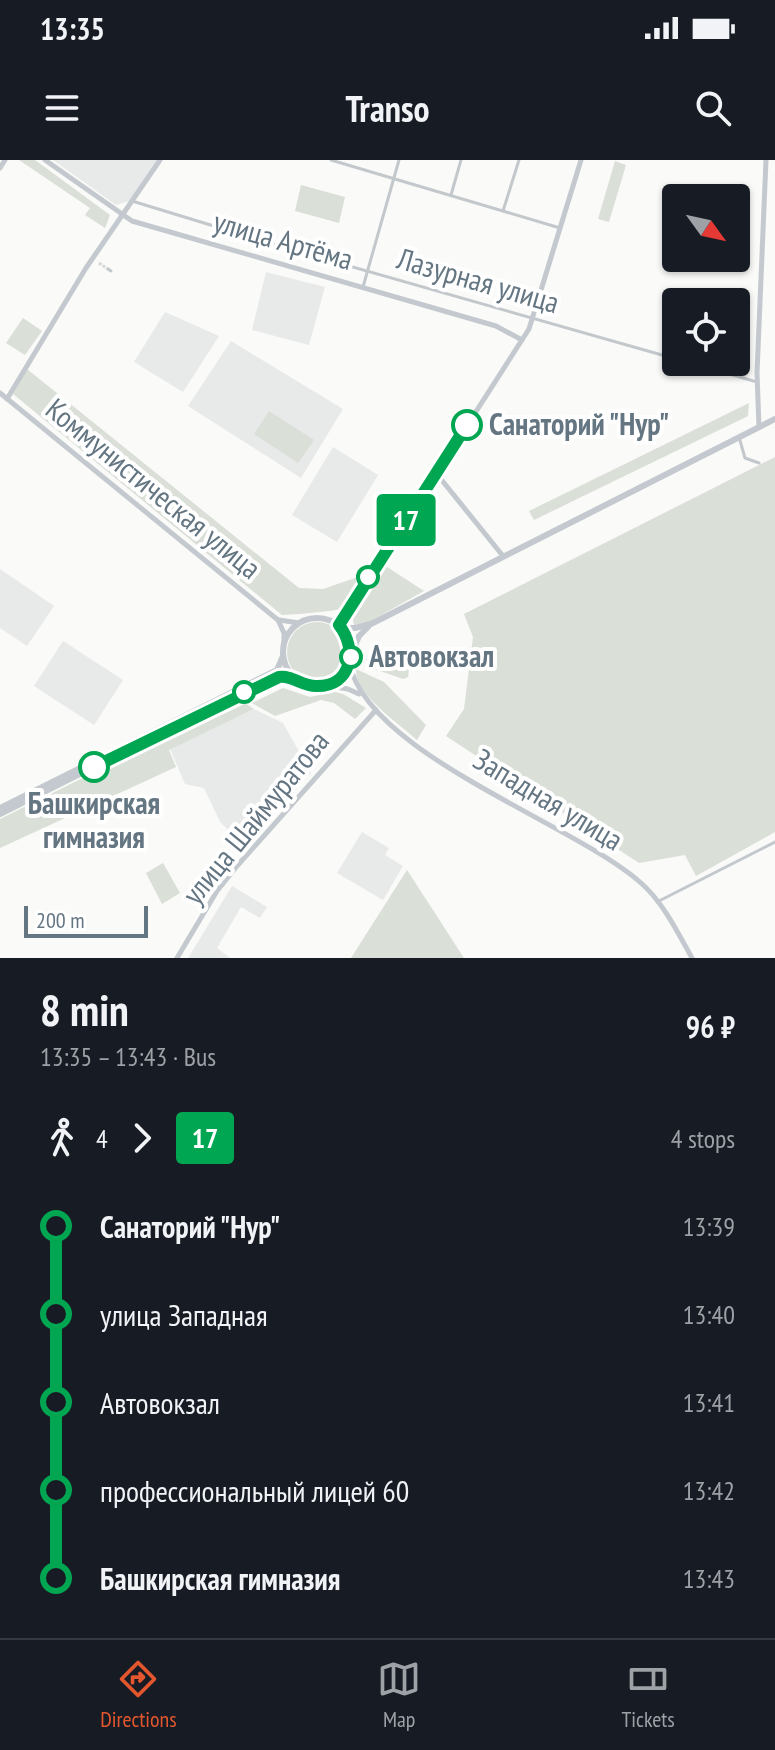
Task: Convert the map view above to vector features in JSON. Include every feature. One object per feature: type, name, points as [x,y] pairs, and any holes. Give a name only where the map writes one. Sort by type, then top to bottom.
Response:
[{"type":"main road","points":[[0,168],[5,160]]},
{"type":"main road","name":"улица Артёма","points":[[45,160],[122,215],[143,224],[496,326],[522,340]]},
{"type":"main road","points":[[7,399],[92,259],[160,160]]},
{"type":"main road","points":[[340,626],[522,340],[533,318],[581,160]]},
{"type":"main road","points":[[759,427],[757,382],[766,160]]},
{"type":"main road","name":"Коммунистическая улица","points":[[0,393],[278,620]]},
{"type":"main road","points":[[278,620],[299,623],[323,618],[340,626],[355,628],[371,624],[775,419]]},
{"type":"main road","points":[[436,473],[503,556]]},
{"type":"main road","points":[[0,811],[277,670],[284,643],[278,620]]},
{"type":"main road","points":[[284,643],[299,623]]},
{"type":"main road","points":[[0,811],[282,675],[309,685],[325,685],[340,677],[359,636],[371,624]]},
{"type":"main road","points":[[340,626],[350,644],[351,654]]},
{"type":"main road","points":[[283,656],[294,678]]},
{"type":"main road","name":"Западная улица","points":[[349,662],[354,682],[364,697],[419,749],[641,883],[657,902],[692,958]]},
{"type":"main road","name":"Западная улица","points":[[325,685],[348,689],[364,697]]},
{"type":"main road","name":"улица Шаймуратова","points":[[177,958],[217,891],[237,866],[376,710]]},
{"type":"street","points":[[331,160],[560,228]]},
{"type":"street","points":[[363,287],[399,160]]},
{"type":"street","points":[[451,195],[461,160]]},
{"type":"street","points":[[503,211],[519,160]]},
{"type":"street","name":"Лазурная улица","points":[[132,201],[662,355]]},
{"type":"street","points":[[92,259],[99,263]]},
{"type":"street","points":[[736,376],[757,382]]},
{"type":"street","points":[[739,437],[745,458],[759,463]]},
{"type":"street","points":[[657,902],[775,842]]},
{"type":"shaded area","points":[[19,160],[35,160],[110,215],[105,228],[85,215],[90,208]]},
{"type":"shaded area","points":[[53,160],[157,160],[130,201],[116,205]]},
{"type":"shaded area","points":[[615,161],[626,165],[609,222],[598,219]]},
{"type":"shaded area","points":[[301,185],[345,197],[339,223],[295,211]]},
{"type":"shaded area","points":[[266,272],[325,287],[309,345],[252,330]]},
{"type":"shaded area","points":[[165,312],[219,336],[183,392],[134,362]]},
{"type":"shaded area","points":[[23,318],[42,331],[25,355],[6,343]]},
{"type":"shaded area","points":[[231,341],[343,409],[301,478],[188,406]]},
{"type":"shaded area","points":[[27,369],[299,588],[323,589],[361,576],[346,602],[337,610],[282,615],[13,394]]},
{"type":"shaded area","points":[[749,403],[748,416],[534,520],[529,511]]},
{"type":"shaded area","points":[[269,411],[314,440],[298,463],[254,434]]},
{"type":"shaded area","points":[[333,447],[378,475],[337,542],[292,515]]},
{"type":"shaded area","points":[[775,457],[775,832],[696,876],[685,855],[639,863],[446,736],[464,709],[473,637],[464,614]]},
{"type":"shaded area","points":[[384,565],[424,591],[369,622],[354,625],[352,617]]},
{"type":"shaded area","points":[[0,569],[54,606],[27,646],[0,628]]},
{"type":"shaded area","points":[[317,622],[329,624],[338,631],[345,640],[345,664],[338,673],[329,680],[317,682],[305,680],[296,673],[289,664],[287,652],[289,640],[296,631],[305,624]]},
{"type":"shaded area","points":[[63,641],[123,680],[94,725],[34,686]]},
{"type":"shaded area","points":[[402,656],[410,661],[408,677],[403,679],[366,666],[366,659]]},
{"type":"shaded area","points":[[356,669],[384,682],[426,725],[417,740],[370,698],[362,688]]},
{"type":"shaded area","points":[[283,688],[310,697],[335,692],[366,708],[355,719],[334,703],[321,700],[275,716],[252,703]]},
{"type":"shaded area","points":[[240,700],[254,709],[169,750],[176,767],[0,848],[0,819]]},
{"type":"shaded area","points":[[254,709],[283,723],[311,773],[244,846],[220,822],[204,788],[185,784],[170,749]]},
{"type":"shaded area","points":[[362,832],[389,848],[385,855],[403,866],[383,900],[337,873]]},
{"type":"shaded area","points":[[163,863],[180,893],[162,904],[146,873]]},
{"type":"shaded area","points":[[407,870],[464,958],[351,958]]},
{"type":"shaded area","points":[[232,886],[267,907],[260,918],[241,907],[217,948],[230,958],[188,958]]},
{"type":"tunnel","points":[[99,263],[108,269]]},
{"type":"bus line","name":"17","points":[[94,767],[282,675],[315,686],[325,685],[340,677],[347,668],[351,654],[350,644],[339,625],[467,425]]},
{"type":"place","name":"Санаторий \"Нур\"","points":[[467,425]]},
{"type":"place","name":"Автовокзал","points":[[351,657]]},
{"type":"place","name":"Башкирская гимназия","points":[[94,767]]}]
